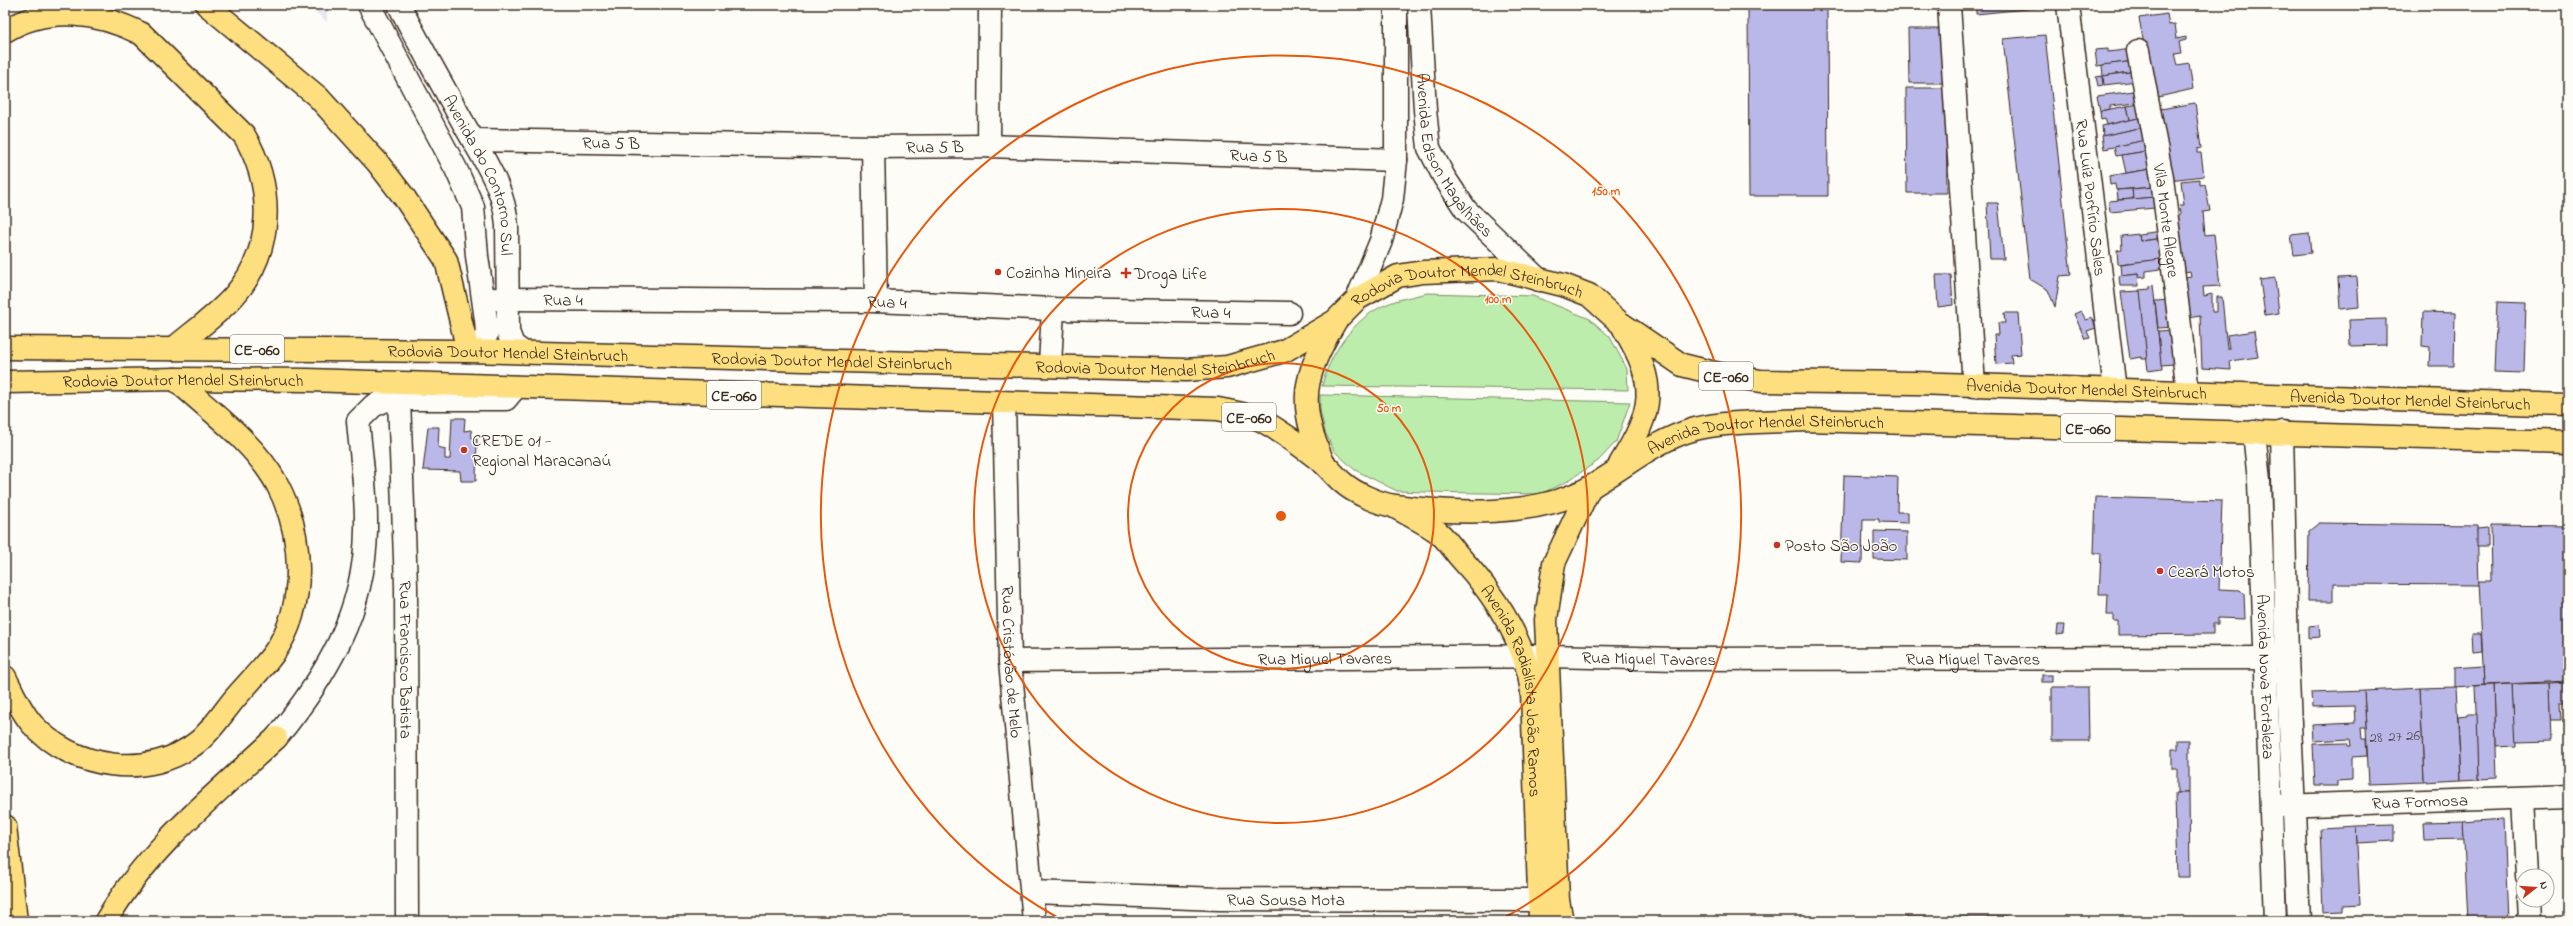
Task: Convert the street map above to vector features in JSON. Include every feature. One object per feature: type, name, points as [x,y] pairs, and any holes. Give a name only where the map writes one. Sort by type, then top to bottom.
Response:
[{"type":"main road","points":[[207,5],[318,97],[377,162],[404,197],[446,260],[473,351]]},
{"type":"main road","points":[[5,31],[25,22],[65,14],[104,18],[124,25],[142,34],[244,134],[253,150],[263,177],[266,200],[265,224],[259,252],[252,269],[233,298],[173,349]]},
{"type":"main road","name":"Rodovia Doutor Mendel Steinbruch","points":[[5,348],[473,351],[1050,365],[1186,370],[1227,367],[1284,351],[1335,321],[1357,299],[1398,276],[1422,272],[1498,269],[1563,285],[1589,295],[1619,322]]},
{"type":"main road","points":[[1323,463],[1310,433],[1306,389],[1315,356],[1335,321]]},
{"type":"main road","points":[[1618,469],[1645,419],[1648,397],[1643,362],[1619,322]]},
{"type":"main road","name":"Avenida Doutor Mendel Steinbruch","points":[[1619,322],[1682,365],[1723,376],[1761,381],[2188,392],[2568,405]]},
{"type":"main road","points":[[5,677],[21,708],[32,724],[61,748],[96,762],[132,765],[167,758],[199,740],[274,652],[291,612],[298,569],[294,533],[286,504],[268,471],[250,448],[175,379]]},
{"type":"main road","name":"Rodovia Doutor Mendel Steinbruch","points":[[5,382],[175,379],[307,380],[1218,409],[1260,419],[1323,463],[1344,484],[1393,506],[1503,511],[1542,506],[1567,499],[1590,487],[1618,469]]},
{"type":"main road","name":"Avenida Doutor Mendel Steinbruch","points":[[1618,469],[1658,442],[1697,429],[1800,420],[2282,432],[2568,442]]},
{"type":"main road","name":"Avenida Radialista João Ramos","points":[[1562,921],[1558,900],[1546,620],[1554,563],[1590,487]]},
{"type":"main road","name":"Avenida Radialista João Ramos","points":[[1393,506],[1438,532],[1473,570],[1516,636],[1530,672],[1540,910]]},
{"type":"main road","points":[[106,921],[130,884],[152,858],[203,806],[276,738]]},
{"type":"main road","points":[[5,826],[16,921]]},
{"type":"street","name":"Avenida do Contorno Sul","points":[[369,5],[468,194],[473,207],[477,256],[485,299],[487,334],[473,351]]},
{"type":"street","name":"Avenida do Contorno Sul","points":[[399,5],[497,183],[506,209],[506,298],[510,338],[523,352]]},
{"type":"street","points":[[989,146],[990,5]]},
{"type":"street","name":"Avenida Edson Magalhães","points":[[1357,299],[1381,241],[1392,200],[1396,160],[1396,5]]},
{"type":"street","name":"Avenida Edson Magalhães","points":[[1419,5],[1424,94],[1429,148],[1444,177],[1466,210],[1540,280]]},
{"type":"street","points":[[1949,5],[1974,386]]},
{"type":"street","name":"Rua Luíz Porfírio Sales","points":[[2068,5],[2115,390]]},
{"type":"street","name":"Vila Monte Alegre","points":[[2138,50],[2162,178],[2188,392]]},
{"type":"street","name":"Rua 5 B","points":[[473,140],[872,147],[989,146],[1396,160]]},
{"type":"street","points":[[872,147],[876,301]]},
{"type":"street","name":"Rua 4","points":[[485,299],[876,301],[1054,309],[1289,313]]},
{"type":"street","points":[[1050,365],[1054,309]]},
{"type":"street","points":[[276,738],[316,686],[332,659],[353,606],[361,574],[366,530],[358,421],[373,406],[393,399],[506,399],[516,387]]},
{"type":"street","name":"Rua Francisco Batista","points":[[393,399],[406,586],[407,921]]},
{"type":"street","name":"Rua Cristóvão de Melo","points":[[1004,403],[1010,661],[1034,921]]},
{"type":"street","name":"Avenida Nova Fortaleza","points":[[2254,432],[2259,481],[2264,658],[2272,807],[2275,921]]},
{"type":"street","name":"Avenida Nova Fortaleza","points":[[2282,432],[2287,658],[2295,806],[2299,921]]},
{"type":"street","name":"Rua Miguel Tavares","points":[[1010,661],[1548,656],[1678,659],[2287,658]]},
{"type":"street","name":"Rua Formosa","points":[[2272,807],[2568,796]]},
{"type":"street","points":[[2523,798],[2527,868]]},
{"type":"street","name":"Rua Sousa Mota","points":[[1032,892],[1540,910]]},
{"type":"street","points":[[2528,908],[2529,921]]},
{"type":"shaded area","points":[[307,5],[327,5],[327,22]]},
{"type":"green space","points":[[1427,293],[1533,296],[1590,319],[1610,337],[1627,369],[1628,390],[1322,386],[1330,362],[1337,350],[1353,328],[1363,319],[1385,305]]},
{"type":"green space","points":[[1320,395],[1630,402],[1616,442],[1598,461],[1566,482],[1540,494],[1424,492],[1397,491],[1355,470],[1334,451],[1325,432],[1320,410]]},
{"type":"building","points":[[1748,5],[1827,5],[1828,196],[1749,196]]},
{"type":"building","points":[[1976,5],[2057,5],[2057,6],[1976,14]]},
{"type":"building","points":[[2167,14],[2169,25],[2175,24],[2177,39],[2186,37],[2186,40],[2179,42],[2181,53],[2175,54],[2178,65],[2189,63],[2193,89],[2154,98],[2139,18]]},
{"type":"building","points":[[1908,29],[1942,29],[1943,83],[1909,83]]},
{"type":"building","points":[[2045,35],[2071,275],[2060,276],[2055,307],[2048,290],[2030,279],[2003,39]]},
{"type":"building","points":[[2108,49],[2108,52],[2132,49],[2135,61],[2097,66],[2095,50]]},
{"type":"building","points":[[2135,61],[2136,71],[2103,76],[2102,65]]},
{"type":"building","points":[[2136,71],[2137,81],[2104,85],[2103,76]]},
{"type":"building","points":[[2102,76],[2103,85],[2098,86],[2096,77]]},
{"type":"building","points":[[1906,88],[1946,88],[1947,193],[1907,193]]},
{"type":"building","points":[[2134,91],[2136,103],[2110,106],[2110,109],[2100,111],[2097,96]]},
{"type":"building","points":[[2195,103],[2201,148],[2197,149],[2197,153],[2201,153],[2204,176],[2169,180],[2161,109]]},
{"type":"building","points":[[2140,104],[2143,117],[2130,120],[2127,106]]},
{"type":"building","points":[[2127,106],[2130,120],[2107,125],[2105,118],[2101,119],[2100,111]]},
{"type":"building","points":[[2143,117],[2144,127],[2103,136],[2102,126]]},
{"type":"building","points":[[2144,127],[2147,140],[2104,149],[2102,136]]},
{"type":"building","points":[[2145,140],[2147,151],[2116,156],[2114,147]]},
{"type":"building","points":[[2147,151],[2151,169],[2126,173],[2122,155]]},
{"type":"building","points":[[2151,169],[2154,187],[2116,190],[2115,184],[2110,185],[2109,176]]},
{"type":"building","points":[[2200,179],[2200,185],[2205,184],[2210,211],[2203,212],[2205,235],[2214,234],[2220,286],[2203,287],[2204,296],[2212,294],[2212,312],[2217,312],[2217,297],[2222,297],[2227,349],[2229,349],[2227,335],[2254,331],[2258,357],[2230,361],[2231,370],[2202,368],[2200,316],[2189,318],[2185,277],[2191,276],[2190,271],[2185,272],[2178,215],[2181,214],[2180,205],[2184,205],[2181,181]]},
{"type":"building","points":[[2154,187],[2156,197],[2133,199],[2132,189]]},
{"type":"building","points":[[2132,189],[2133,199],[2118,200],[2117,190]]},
{"type":"building","points":[[2154,197],[2155,208],[2110,212],[2109,201]]},
{"type":"building","points":[[1987,203],[1998,203],[2004,259],[1990,259]]},
{"type":"building","points":[[2163,231],[2164,238],[2140,241],[2139,234]]},
{"type":"building","points":[[2309,233],[2311,253],[2294,255],[2291,235]]},
{"type":"building","points":[[2139,234],[2140,241],[2165,238],[2167,259],[2118,264],[2117,250],[2122,249],[2121,236]]},
{"type":"building","points":[[2168,258],[2170,274],[2162,275],[2161,269],[2146,271],[2146,277],[2138,278],[2138,274],[2122,276],[2121,264]]},
{"type":"building","points":[[2138,274],[2139,286],[2120,286],[2119,276]]},
{"type":"building","points":[[1936,275],[1951,275],[1953,305],[1938,307]]},
{"type":"building","points":[[2357,277],[2359,307],[2340,309],[2338,278]]},
{"type":"building","points":[[2275,278],[2279,313],[2265,315],[2260,280]]},
{"type":"building","points":[[2153,285],[2162,369],[2148,371],[2139,290],[2150,289],[2150,286]]},
{"type":"building","points":[[2140,291],[2147,359],[2141,359],[2141,357],[2130,359],[2121,292]]},
{"type":"building","points":[[2172,300],[2174,327],[2158,328],[2155,301]]},
{"type":"building","points":[[2497,302],[2526,303],[2524,373],[2494,372]]},
{"type":"building","points":[[2081,311],[2086,320],[2092,318],[2096,328],[2087,331],[2090,338],[2085,339],[2074,314]]},
{"type":"building","points":[[2423,312],[2455,313],[2454,366],[2429,366],[2430,347],[2422,346]]},
{"type":"building","points":[[2004,313],[2018,313],[2021,354],[2011,355],[2012,363],[1996,364],[1994,335],[1999,335],[1998,323],[2005,323]]},
{"type":"building","points":[[2386,319],[2386,345],[2350,346],[2349,320]]},
{"type":"building","points":[[2174,330],[2174,364],[2161,365],[2158,331]]},
{"type":"building","name":"CREDE 01 - Regional Maracanaú","points":[[452,418],[465,418],[464,431],[471,430],[472,438],[477,439],[476,481],[461,481],[460,471],[423,470],[428,427],[439,427],[438,447],[445,449],[445,459],[450,459]]},
{"type":"building","points":[[1844,475],[1898,477],[1897,512],[1908,512],[1908,523],[1879,522],[1879,519],[1863,519],[1862,563],[1841,562]]},
{"type":"building","name":"Ceará Motos","points":[[2096,497],[2222,501],[2219,589],[2240,590],[2244,594],[2245,619],[2218,618],[2218,624],[2213,624],[2213,634],[2118,635],[2118,621],[2114,621],[2114,615],[2107,615],[2108,595],[2099,595],[2101,553],[2094,553]]},
{"type":"building","points":[[2319,523],[2477,525],[2479,585],[2333,584],[2333,601],[2308,601],[2309,531]]},
{"type":"building","points":[[2490,525],[2568,526],[2568,681],[2484,685],[2479,581],[2491,581]]},
{"type":"building","points":[[2487,528],[2487,547],[2477,547],[2477,529]]},
{"type":"building","points":[[1874,531],[1907,532],[1907,560],[1874,559]]},
{"type":"building","points":[[2058,625],[2064,625],[2063,634],[2057,635]]},
{"type":"building","points":[[2319,625],[2320,637],[2309,638],[2309,626]]},
{"type":"building","points":[[2472,634],[2481,634],[2482,650],[2473,651]]},
{"type":"building","points":[[2483,666],[2484,685],[2454,687],[2454,668]]},
{"type":"building","points":[[2042,675],[2052,675],[2052,682],[2042,682]]},
{"type":"building","points":[[2568,682],[2568,703],[2560,703],[2561,720],[2550,720],[2549,683]]},
{"type":"building","points":[[2549,683],[2551,741],[2514,742],[2512,684]]},
{"type":"building","points":[[2512,684],[2515,746],[2496,747],[2494,685]]},
{"type":"building","points":[[2494,685],[2497,778],[2479,779],[2475,686]]},
{"type":"building","points":[[2052,687],[2088,687],[2089,741],[2052,741]]},
{"type":"building","points":[[2456,687],[2461,780],[2424,782],[2420,688]]},
{"type":"building","points":[[2420,688],[2424,782],[2369,784],[2364,691]]},
{"type":"building","points":[[2364,691],[2366,728],[2361,728],[2362,739],[2366,739],[2367,756],[2352,757],[2352,780],[2337,781],[2337,786],[2315,786],[2313,744],[2347,743],[2348,746],[2351,746],[2350,739],[2313,741],[2312,725],[2355,723],[2354,706],[2312,707],[2311,693]]},
{"type":"building","points":[[2467,713],[2477,713],[2479,779],[2461,780],[2458,716],[2467,715]]},
{"type":"building","points":[[2178,740],[2189,740],[2189,793],[2177,793],[2177,769],[2172,769],[2172,749],[2178,749]]},
{"type":"building","points":[[2175,793],[2189,793],[2190,877],[2177,877]]},
{"type":"building","points":[[2504,819],[2508,921],[2468,921],[2463,822]]},
{"type":"building","points":[[2463,822],[2464,838],[2424,839],[2423,823]]},
{"type":"building","points":[[2394,825],[2394,841],[2357,843],[2356,826]]},
{"type":"building","points":[[2356,826],[2360,905],[2343,906],[2343,911],[2323,912],[2320,828]]},
{"type":"building","points":[[2564,831],[2568,831],[2568,913]]},
{"type":"building","points":[[1903,917],[2007,917],[2007,921],[1903,921]]},
{"type":"place","name":"Cozinha Mineira","points":[[998,272]]},
{"type":"place","name":"Droga Life","points":[[1126,273]]},
{"type":"place","name":"CREDE 01 - Regional Maracanaú","points":[[464,450]]},
{"type":"place","name":"Posto São João","points":[[1777,545]]},
{"type":"place","name":"Ceará Motos","points":[[2160,571]]}]
